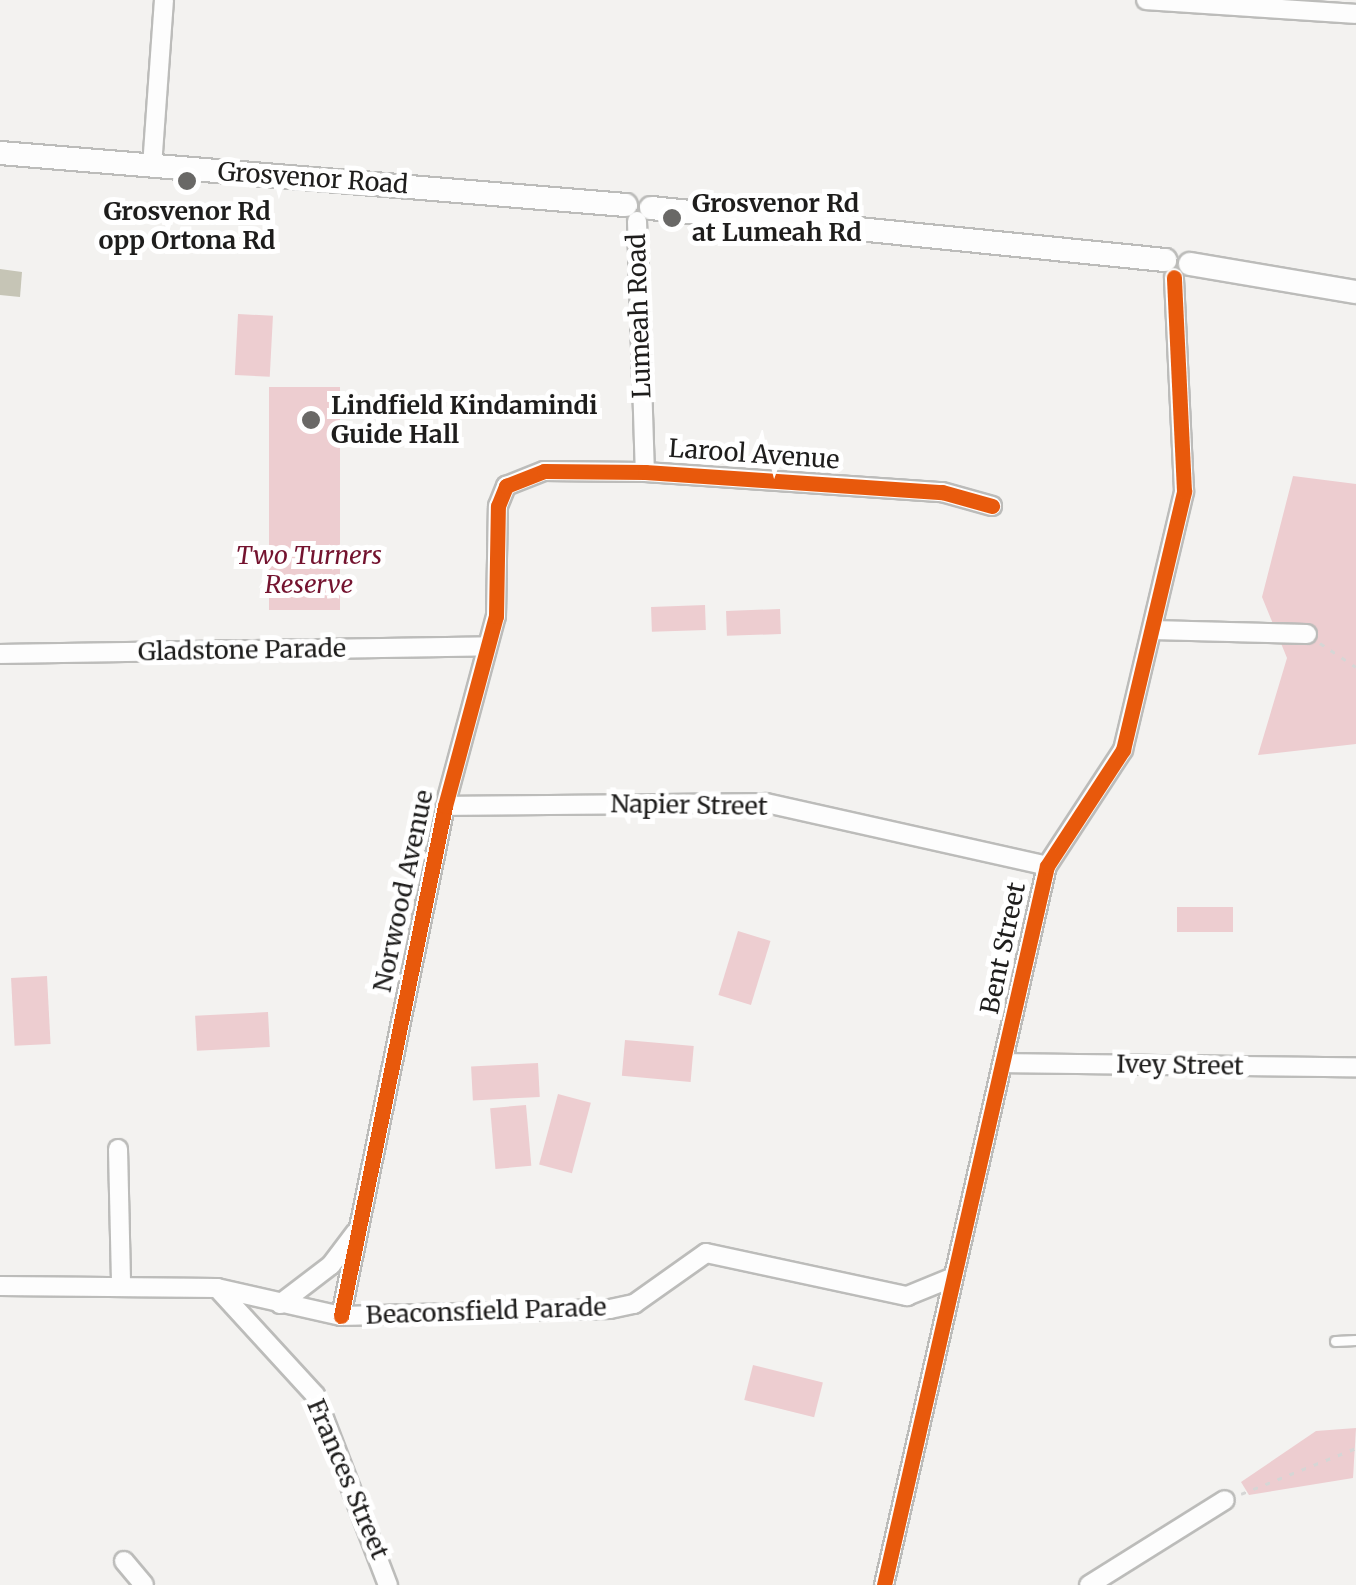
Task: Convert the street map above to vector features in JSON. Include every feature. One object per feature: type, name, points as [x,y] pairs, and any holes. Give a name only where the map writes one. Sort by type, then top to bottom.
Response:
[{"type":"street","points":[[152,166],[164,0]]},
{"type":"street","points":[[1146,0],[1356,14]]},
{"type":"street","name":"Grosvenor Road","points":[[0,152],[638,211],[1176,267],[1356,292]]},
{"type":"street","name":"Lumeah Road","points":[[638,211],[645,472]]},
{"type":"street","name":"Bent Street","points":[[884,1585],[1047,866],[1123,750],[1184,492],[1176,267]]},
{"type":"street","name":"Larool Avenue","points":[[512,481],[544,471],[645,472],[942,492],[992,506]]},
{"type":"street","name":"Norwood Avenue","points":[[341,1316],[445,806],[496,616],[498,506],[512,481]]},
{"type":"street","points":[[1152,630],[1307,634]]},
{"type":"street","name":"Gladstone Parade","points":[[0,654],[485,646]]},
{"type":"street","name":"Napier Street","points":[[445,806],[766,803],[1047,866]]},
{"type":"street","name":"Ivey Street","points":[[1004,1063],[1356,1067]]},
{"type":"street","points":[[118,1149],[121,1283]]},
{"type":"street","name":"Norwood Avenue","points":[[280,1304],[331,1265],[359,1228]]},
{"type":"street","name":"Beaconsfield Parade","points":[[0,1286],[121,1283],[217,1288],[341,1316],[622,1306],[706,1254],[907,1296],[951,1278]]},
{"type":"street","name":"Frances Street","points":[[217,1288],[315,1396],[388,1585]]},
{"type":"street","points":[[1089,1585],[1224,1500]]},
{"type":"street","points":[[124,1561],[144,1585]]},
{"type":"lane","points":[[1335,1341],[1356,1340]]},
{"type":"path","points":[[1307,634],[1356,667]]},
{"type":"path","points":[[1224,1500],[1356,1448]]},
{"type":"green space","points":[[238,314],[273,316],[270,377],[235,375]]},
{"type":"green space","name":"Two Turners Reserve","points":[[269,387],[340,387],[340,610],[269,610]]},
{"type":"green space","points":[[1293,476],[1356,484],[1356,744],[1258,755],[1287,658],[1262,597]]},
{"type":"green space","points":[[705,605],[706,630],[652,632],[651,607]]},
{"type":"green space","points":[[780,609],[781,634],[727,636],[726,611]]},
{"type":"green space","points":[[1177,907],[1233,907],[1233,932],[1177,932]]},
{"type":"green space","points":[[738,931],[771,941],[751,1005],[718,995]]},
{"type":"green space","points":[[47,976],[51,1044],[15,1046],[11,978]]},
{"type":"green space","points":[[268,1012],[270,1047],[197,1051],[195,1016]]},
{"type":"green space","points":[[625,1040],[694,1046],[691,1082],[622,1076]]},
{"type":"green space","points":[[538,1063],[540,1097],[473,1100],[471,1067]]},
{"type":"green space","points":[[558,1094],[591,1103],[572,1173],[539,1165]]},
{"type":"green space","points":[[526,1105],[531,1166],[495,1169],[490,1108]]},
{"type":"green space","points":[[753,1365],[823,1382],[814,1417],[744,1400]]},
{"type":"green space","points":[[1356,1428],[1353,1478],[1249,1495],[1241,1482],[1316,1431]]},
{"type":"building","points":[[0,269],[22,272],[20,297],[0,295]]},
{"type":"cycle path","points":[[884,1585],[1047,866],[1123,750],[1184,491],[1174,277]]},
{"type":"cycle path","points":[[341,1316],[445,806],[496,616],[498,506],[506,486],[544,471],[645,472],[942,492],[992,506]]},
{"type":"place","name":"Grosvenor Rd opp Ortona Rd","points":[[187,181]]},
{"type":"place","name":"Grosvenor Rd at Lumeah Rd","points":[[672,218]]},
{"type":"place","name":"Lindfield Kindamindi Guide Hall","points":[[311,420]]}]
